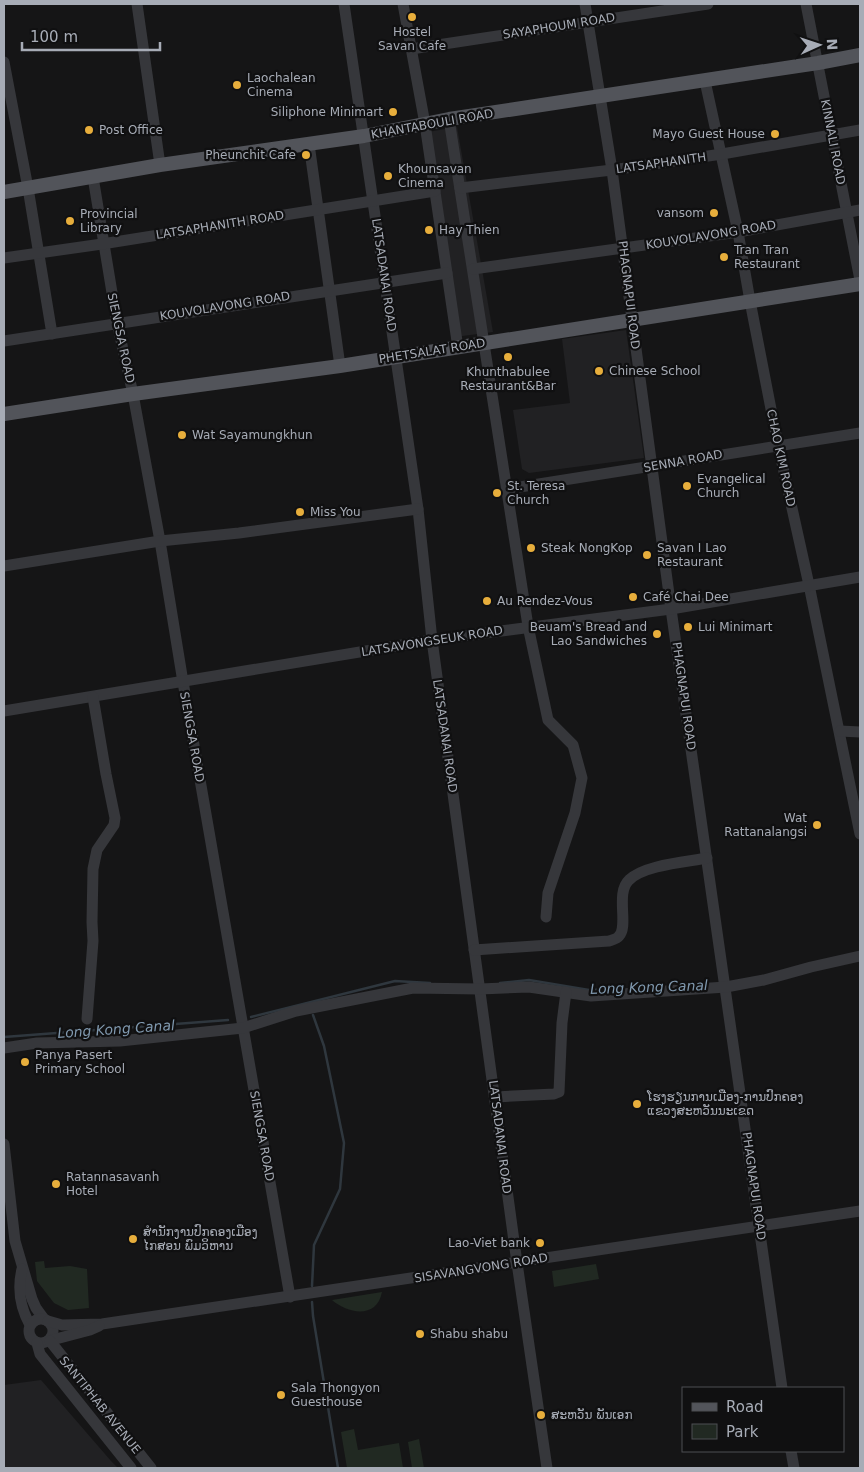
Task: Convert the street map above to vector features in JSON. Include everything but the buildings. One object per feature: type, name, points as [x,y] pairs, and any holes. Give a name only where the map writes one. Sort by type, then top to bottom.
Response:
[{"type":"main road","name":"KHANTABOULI ROAD","points":[[4,192],[160,165],[364,136],[449,119],[818,64],[860,55]]},
{"type":"main road","name":"PHETSALAT ROAD","points":[[4,414],[133,394],[340,366],[860,284]]},
{"type":"street","points":[[137,4],[160,165]]},
{"type":"street","name":"LATSADANAI ROAD","points":[[344,4],[418,509],[432,640],[517,1263],[547,1468]]},
{"type":"street","points":[[403,4],[425,124],[458,348]]},
{"type":"street","name":"PHAGNAPUI ROAD","points":[[585,4],[612,170],[671,609],[782,1387]]},
{"type":"street","name":"SAYAPHOUM ROAD","points":[[411,49],[708,4]]},
{"type":"street","name":"KINNALI ROAD","points":[[806,4],[860,280]]},
{"type":"street","points":[[4,62],[28,188],[52,334]]},
{"type":"street","name":"CHAO KIM ROAD","points":[[705,81],[722,154],[778,445],[840,731],[860,834]]},
{"type":"street","points":[[449,119],[528,626],[548,720],[573,745],[582,778],[575,813],[548,893],[546,917]]},
{"type":"street","name":"LATSAPHANITH","points":[[460,188],[612,170],[722,154],[860,130]]},
{"type":"street","points":[[309,144],[340,366]]},
{"type":"street","name":"SIENGSA ROAD","points":[[93,177],[102,244],[116,323],[133,394],[160,542],[290,1297]]},
{"type":"street","name":"LATSAPHANITH ROAD","points":[[4,258],[435,191]]},
{"type":"street","name":"KOUVOLAVONG ROAD","points":[[473,269],[738,232],[860,210]]},
{"type":"street","name":"KOUVOLAVONG ROAD","points":[[4,342],[116,323],[447,273]]},
{"type":"street","name":"SENNA ROAD","points":[[507,489],[860,433]]},
{"type":"street","points":[[4,566],[160,542],[418,509]]},
{"type":"street","name":"LATSAVONGSEUK ROAD","points":[[4,711],[432,640],[528,626],[671,609],[860,577]]},
{"type":"street","points":[[87,1019],[93,941],[93,868],[97,850],[114,824],[115,818],[93,697]]},
{"type":"street","points":[[840,731],[860,732]]},
{"type":"street","points":[[474,950],[616,939],[622,932],[622,892],[627,881],[637,874],[656,868],[707,858]]},
{"type":"street","points":[[4,1048],[37,1043],[120,1041],[243,1028],[296,1011],[413,988],[480,989],[529,986],[591,996],[726,988],[860,956]]},
{"type":"street","points":[[495,1097],[554,1094],[559,1092],[562,1023],[566,992]]},
{"type":"street","points":[[4,1144],[15,1241],[32,1299],[36,1308],[51,1324],[54,1331],[51,1340]]},
{"type":"street","name":"SISAVANGVONG ROAD","points":[[102,1324],[860,1211]]},
{"type":"street","points":[[23,1267],[20,1279],[21,1306],[30,1325],[30,1338],[41,1344],[90,1330],[102,1324]]},
{"type":"street","points":[[30,1325],[36,1320],[46,1320],[62,1324],[102,1324]]},
{"type":"street","name":"SANTIPHAB AVENUE","points":[[51,1340],[151,1468]]},
{"type":"street","name":"SANTIPHAB AVENUE","points":[[37,1343],[40,1354],[131,1468]]},
{"type":"street","points":[[791,1452],[794,1468]]},
{"type":"shaded area","points":[[457,127],[493,332],[455,337],[422,133]]},
{"type":"shaded area","name":"Chinese School","points":[[626,330],[644,458],[529,473],[522,469],[513,410],[570,403],[562,339]]},
{"type":"shaded area","points":[[41,1380],[118,1468],[4,1468],[4,1385]]},
{"type":"green space","points":[[44,1261],[45,1268],[70,1266],[87,1269],[89,1308],[68,1310],[54,1303],[37,1281],[35,1262]]},
{"type":"green space","points":[[596,1264],[599,1279],[554,1287],[552,1271]]},
{"type":"green space","points":[[382,1292],[379,1301],[368,1310],[354,1311],[332,1300]]},
{"type":"green space","points":[[354,1429],[358,1450],[399,1443],[403,1468],[347,1468],[341,1432]]},
{"type":"green space","points":[[419,1439],[424,1468],[412,1468],[408,1442]]},
{"type":"waterway","name":"Long Kong Canal","points":[[500,983],[529,980],[589,990],[616,989]]},
{"type":"waterway","name":"Long Kong Canal","points":[[251,1017],[395,981],[430,983]]},
{"type":"waterway","points":[[312,1286],[314,1245],[340,1189],[344,1143],[324,1046],[313,1015]]},
{"type":"waterway","name":"Long Kong Canal","points":[[4,1037],[228,1020]]},
{"type":"waterway","points":[[312,1302],[338,1468]]},
{"type":"place","name":"Hostel Savan Cafe","points":[[412,17]]},
{"type":"place","name":"Laochalean Cinema","points":[[237,85]]},
{"type":"place","name":"Siliphone Minimart","points":[[393,112]]},
{"type":"place","name":"Post Office","points":[[89,130]]},
{"type":"place","name":"Mayo Guest House","points":[[775,134]]},
{"type":"place","name":"Pheunchit Cafe","points":[[306,155]]},
{"type":"place","name":"Khounsavan Cinema","points":[[388,176]]},
{"type":"place","name":"vansom","points":[[714,213]]},
{"type":"place","name":"Provincial Library","points":[[70,221]]},
{"type":"place","name":"Hay Thien","points":[[429,230]]},
{"type":"place","name":"Tran Tran Restaurant","points":[[724,257]]},
{"type":"place","name":"Khunthabulee Restaurant&Bar","points":[[508,357]]},
{"type":"place","name":"Chinese School","points":[[599,371]]},
{"type":"place","name":"Wat Sayamungkhun","points":[[182,435]]},
{"type":"place","name":"Evangelical Church","points":[[687,486]]},
{"type":"place","name":"St. Teresa Church","points":[[497,493]]},
{"type":"place","name":"Miss You","points":[[300,512]]},
{"type":"place","name":"Steak NongKop","points":[[531,548]]},
{"type":"place","name":"Savan I Lao Restaurant","points":[[647,555]]},
{"type":"place","name":"Café Chai Dee","points":[[633,597]]},
{"type":"place","name":"Au Rendez-Vous","points":[[487,601]]},
{"type":"place","name":"Lui Minimart","points":[[688,627]]},
{"type":"place","name":"Beuam's Bread and Lao Sandwiches","points":[[657,634]]},
{"type":"place","name":"Wat Rattanalangsi","points":[[817,825]]},
{"type":"place","name":"Panya Pasert Primary School","points":[[25,1062]]},
{"type":"place","name":"ໂຮງຮຽນການເມືອງ-ການປົກຄອງ ແຂວງສະຫວັນນະເຂດ","points":[[637,1104]]},
{"type":"place","name":"Ratannasavanh Hotel","points":[[56,1184]]},
{"type":"place","name":"ສຳນັກງານປົກຄອງເມືອງ ໄກສອນ ພົມວິຫານ","points":[[133,1239]]},
{"type":"place","name":"Lao-Viet bank","points":[[540,1243]]},
{"type":"place","name":"Shabu shabu","points":[[420,1334]]},
{"type":"place","name":"Sala Thongyon Guesthouse","points":[[281,1395]]},
{"type":"place","name":"ສະຫວັນ ພັນເອກ","points":[[541,1415]]}]
